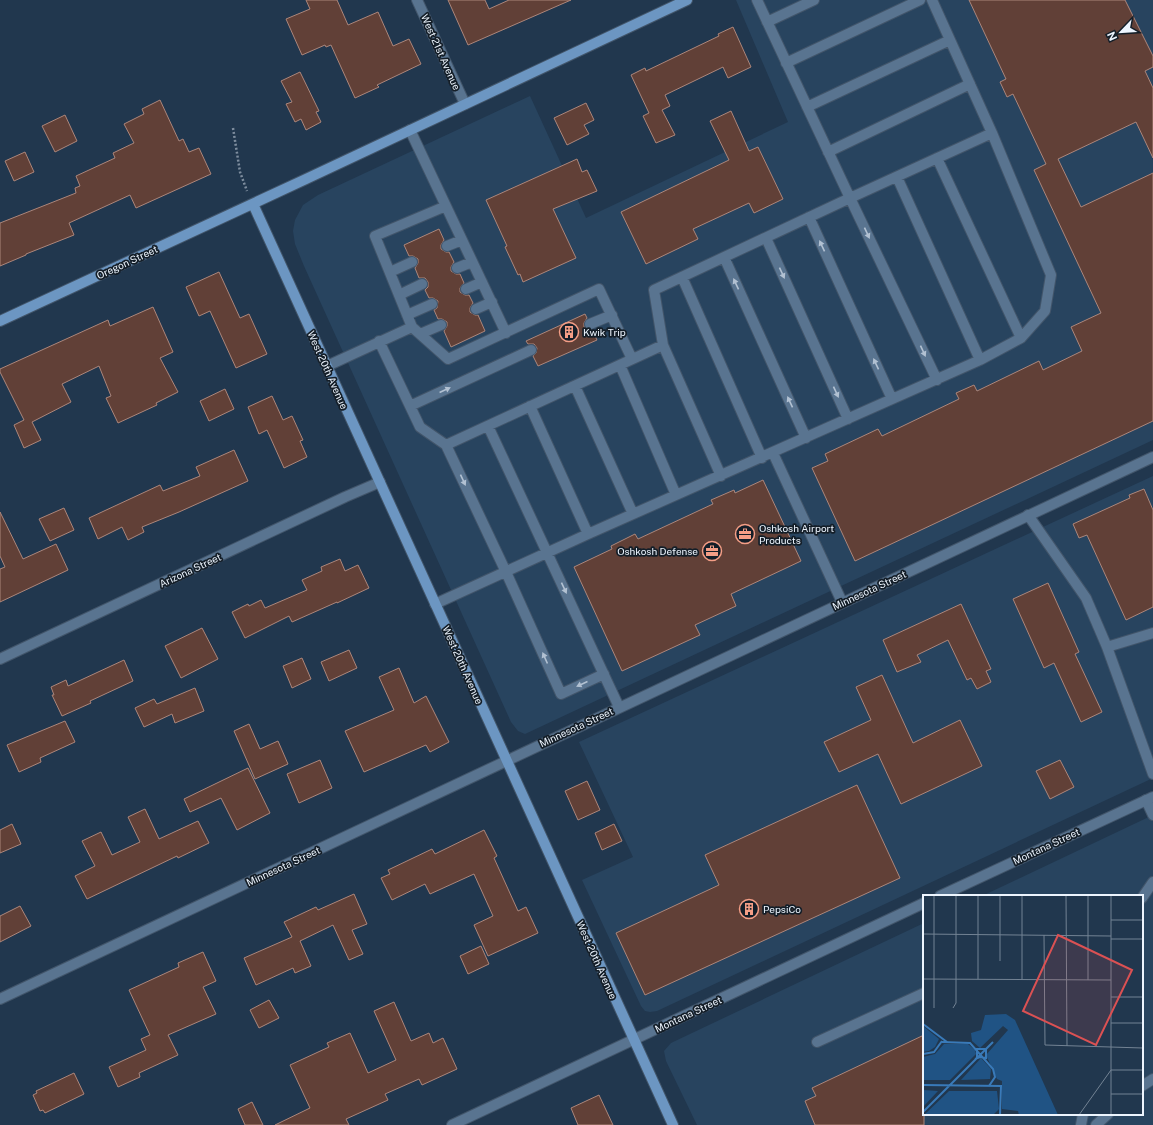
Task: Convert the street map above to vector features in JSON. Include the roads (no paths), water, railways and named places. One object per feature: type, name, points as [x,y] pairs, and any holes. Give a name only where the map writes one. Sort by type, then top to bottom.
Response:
[{"type":"main road","name":"Oregon Street","points":[[0,321],[687,0]]},
{"type":"main road","name":"West 20th Avenue","points":[[253,204],[673,1125]]},
{"type":"street","name":"West 21st Avenue","points":[[417,0],[465,104]]},
{"type":"street","points":[[757,0],[937,380]]},
{"type":"street","points":[[767,22],[814,0]]},
{"type":"street","points":[[786,63],[920,0]]},
{"type":"street","points":[[435,604],[632,514],[762,458],[980,360],[1021,338],[1045,311],[1052,275],[992,133],[932,0]]},
{"type":"street","points":[[807,107],[950,40]]},
{"type":"street","points":[[828,152],[970,84]]},
{"type":"street","points":[[410,130],[506,333]]},
{"type":"street","points":[[721,476],[664,345],[654,290],[992,133]]},
{"type":"street","points":[[937,158],[1021,338]]},
{"type":"street","points":[[897,177],[980,360]]},
{"type":"street","points":[[446,206],[376,236],[412,327],[448,359],[599,289],[632,359]]},
{"type":"street","points":[[809,217],[892,399]]},
{"type":"street","points":[[766,238],[848,419]]},
{"type":"street","points":[[447,246],[462,240]]},
{"type":"street","points":[[724,257],[806,438]]},
{"type":"street","points":[[390,272],[412,262]]},
{"type":"street","points":[[457,268],[472,262]]},
{"type":"street","points":[[682,277],[762,458]]},
{"type":"street","points":[[466,289],[482,282]]},
{"type":"street","points":[[399,295],[422,284]]},
{"type":"street","points":[[476,309],[492,302]]},
{"type":"street","points":[[407,315],[432,304]]},
{"type":"street","points":[[590,324],[612,314]]},
{"type":"street","points":[[420,334],[441,325]]},
{"type":"street","points":[[327,366],[412,327]]},
{"type":"street","points":[[379,341],[420,427],[446,445],[506,572],[561,694],[604,674]]},
{"type":"street","points":[[446,445],[664,345]]},
{"type":"street","points":[[410,406],[531,350]]},
{"type":"street","points":[[620,365],[676,495]]},
{"type":"street","points":[[575,386],[632,514]]},
{"type":"street","points":[[530,406],[588,534]]},
{"type":"street","points":[[488,426],[619,707]]},
{"type":"street","points":[[773,453],[842,602]]},
{"type":"street","name":"Minnesota Street","points":[[0,999],[1153,457]]},
{"type":"street","name":"Arizona Street","points":[[0,659],[380,482]]},
{"type":"street","points":[[1028,515],[1086,598],[1107,647],[1153,774]]},
{"type":"street","points":[[1107,647],[1153,634]]},
{"type":"street","points":[[1150,798],[1153,815]]},
{"type":"street","name":"Montana Street","points":[[942,895],[1150,798]]},
{"type":"street","points":[[1143,895],[1153,882]]},
{"type":"street","name":"Montana Street","points":[[452,1125],[923,903]]},
{"type":"street","points":[[817,1042],[923,993]]},
{"type":"street","points":[[1143,1085],[1153,1079]]},
{"type":"street","points":[[1081,1125],[1083,1115]]},
{"type":"street","points":[[1096,1125],[1107,1115]]},
{"type":"place","name":"Kwik Trip","points":[[569,332]]},
{"type":"place","name":"Oshkosh Airport Products","points":[[745,534]]},
{"type":"place","name":"Oshkosh Defense","points":[[712,551]]},
{"type":"place","name":"PepsiCo","points":[[749,909]]}]
